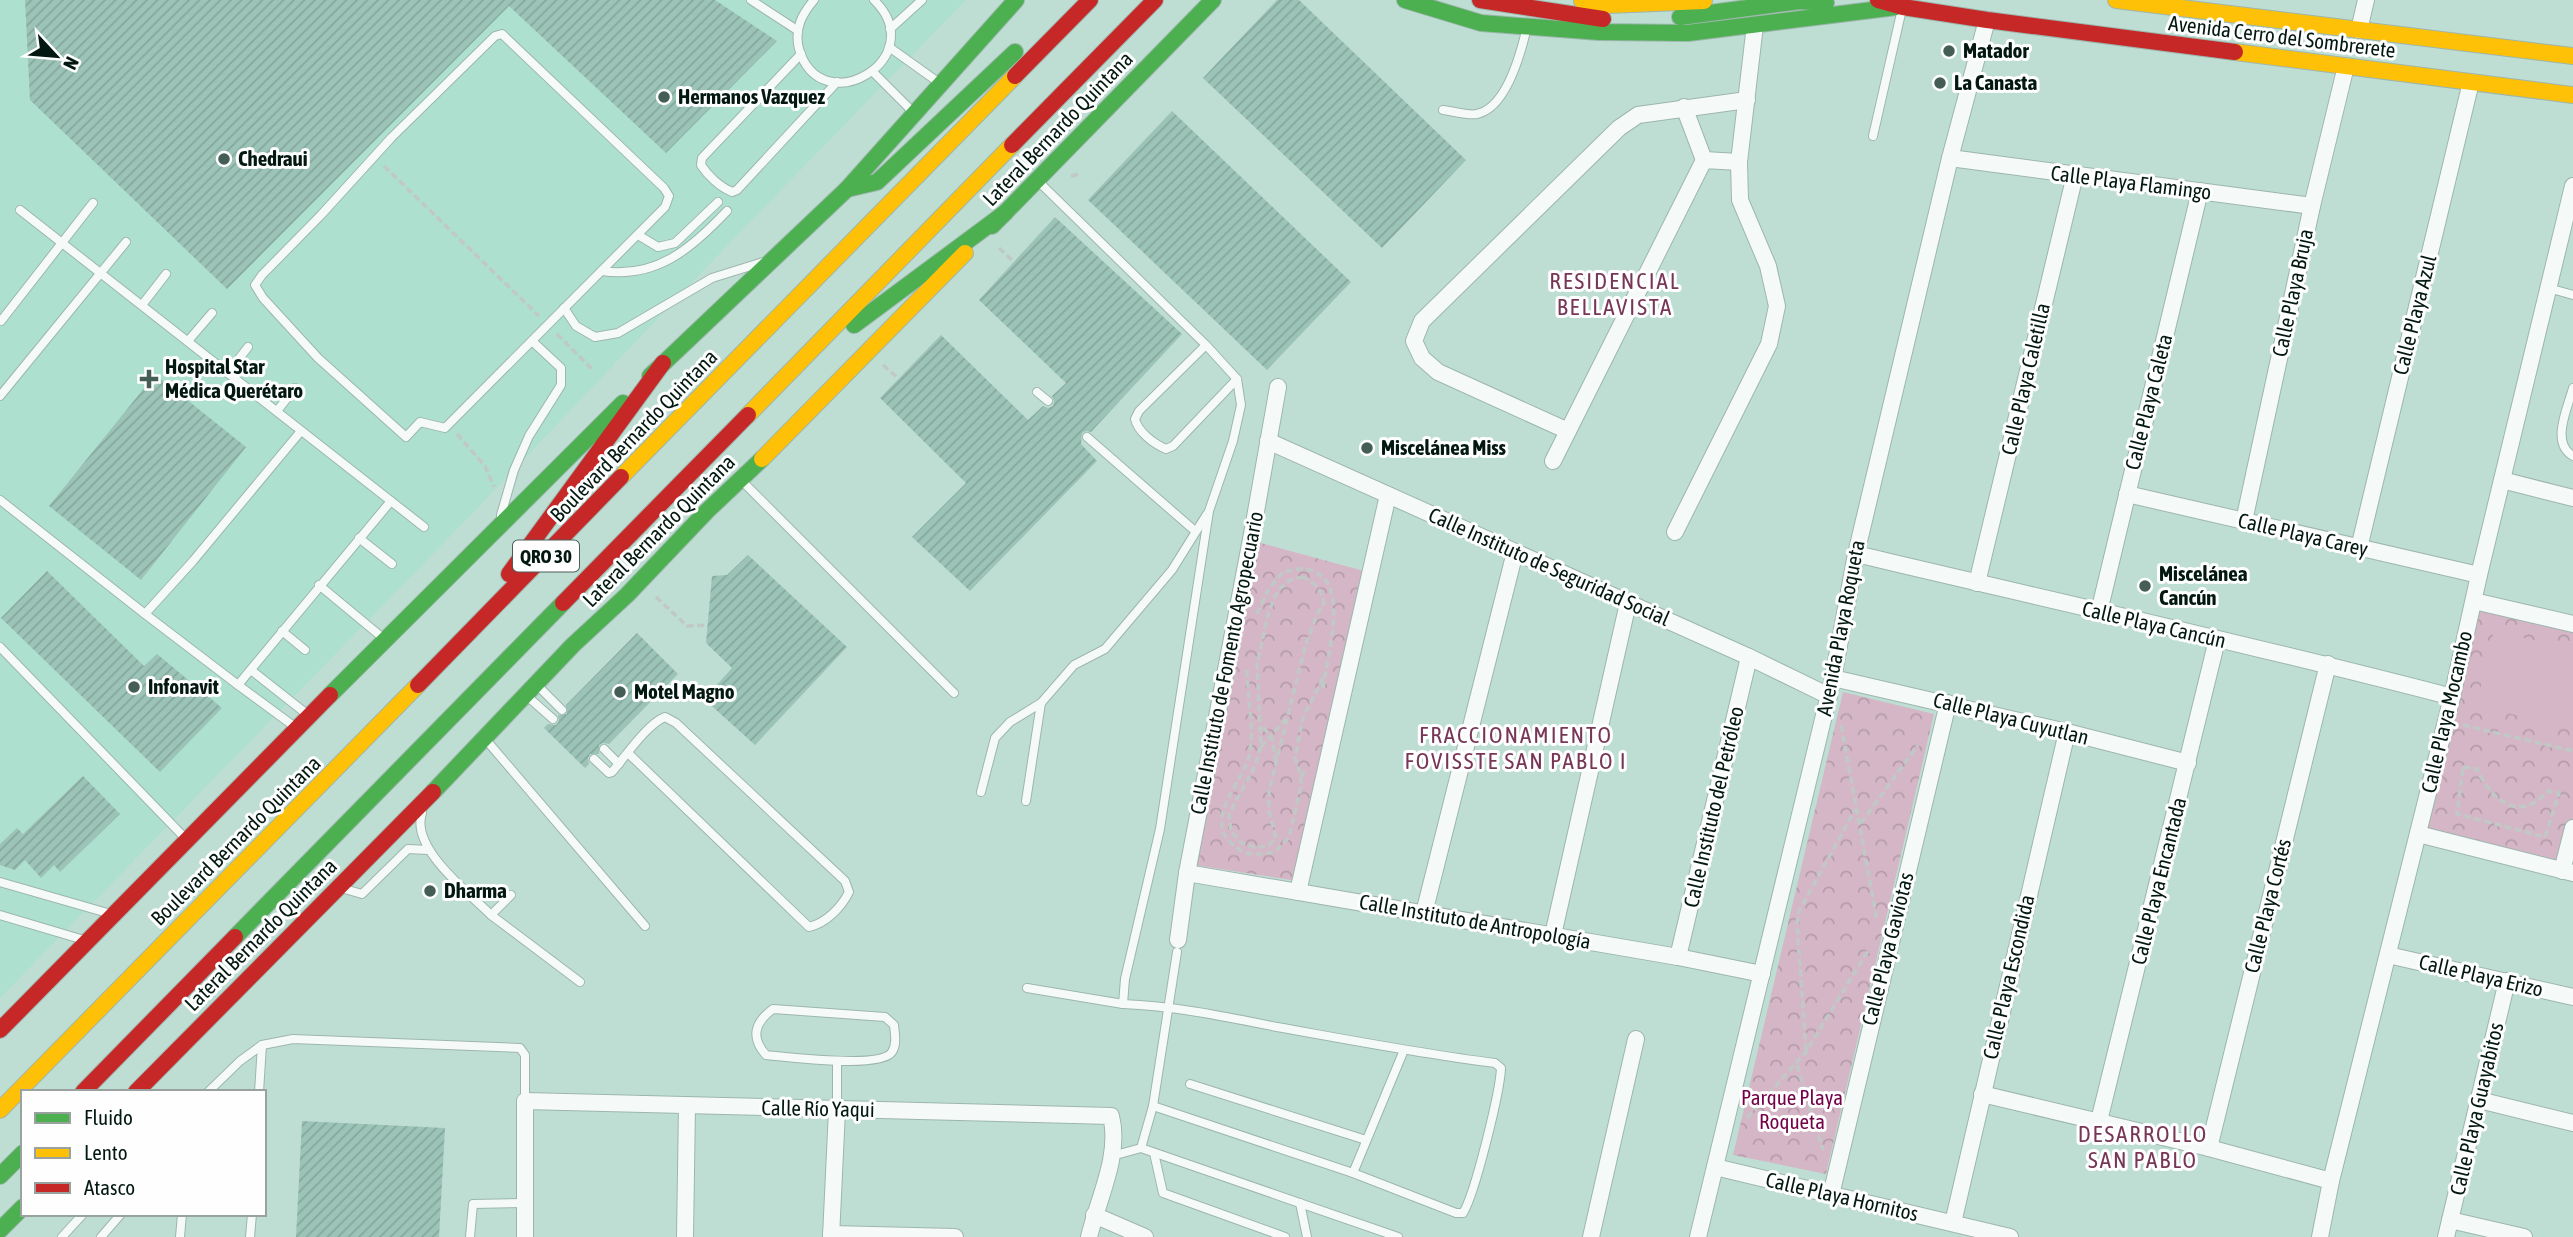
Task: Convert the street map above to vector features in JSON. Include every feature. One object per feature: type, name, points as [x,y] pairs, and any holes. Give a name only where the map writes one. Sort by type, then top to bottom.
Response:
[{"type":"main road","points":[[0,1030],[663,363],[847,189],[1016,0]]},
{"type":"main road","points":[[847,189],[877,182],[1033,36],[1089,0]]},
{"type":"main road","name":"Boulevard Bernardo Quintana","points":[[0,1110],[1089,0]]},
{"type":"main road","name":"QRO 30","points":[[85,1090],[1156,0]]},
{"type":"main road","name":"Lateral Bernardo Quintana","points":[[138,1090],[428,797],[573,645],[627,595],[1213,0]]},
{"type":"main road","points":[[1405,0],[1481,23],[1527,28],[1688,33],[1810,16],[1903,7]]},
{"type":"main road","points":[[1480,0],[1600,19],[1690,17],[1800,2],[1903,7]]},
{"type":"main road","points":[[1575,0],[1608,5],[1718,0]]},
{"type":"main road","points":[[1878,0],[1903,7]]},
{"type":"main road","name":"Avenida Cerro del Sombrerete","points":[[2116,0],[2573,56]]},
{"type":"main road","name":"Avenida Cerro del Sombrerete","points":[[1903,7],[2573,95]]},
{"type":"main road","points":[[788,374],[1005,213]]},
{"type":"main road","points":[[457,647],[663,363]]},
{"type":"main road","points":[[0,1176],[21,1155]]},
{"type":"main road","points":[[0,1230],[21,1209]]},
{"type":"street","points":[[2359,30],[2366,0]]},
{"type":"street","name":"Avenida Playa Roqueta","points":[[1698,1237],[1829,696],[1856,554],[1950,158],[1987,20]]},
{"type":"street","points":[[1675,532],[1769,344],[1777,306],[1768,266],[1740,200],[1739,162],[1755,25]]},
{"type":"street","name":"Calle Playa Bruja","points":[[2244,521],[2312,206],[2346,66]]},
{"type":"street","name":"Calle Playa Azul","points":[[2359,548],[2471,82]]},
{"type":"street","points":[[1568,431],[1438,372],[1422,358],[1414,341],[1422,321],[1619,128],[1638,115],[1747,100]]},
{"type":"street","points":[[1553,461],[1704,160],[1684,107]]},
{"type":"street","name":"Calle Playa Flamingo","points":[[1950,158],[2312,206]]},
{"type":"street","points":[[1704,160],[1739,162]]},
{"type":"street","name":"Calle Playa Caletilla","points":[[1977,583],[2075,175]]},
{"type":"street","name":"Calle Playa Mocambo","points":[[2320,1237],[2331,1181],[2452,697],[2573,189]]},
{"type":"street","name":"Calle Playa Caleta","points":[[2099,612],[2200,191]]},
{"type":"street","name":"Calle Instituto de Fomento Agropecuario","points":[[1178,946],[1187,873],[1278,387]]},
{"type":"street","name":"Calle Instituto de Seguridad Social","points":[[1268,441],[1749,657],[1829,696]]},
{"type":"street","points":[[2502,480],[2573,498]]},
{"type":"street","name":"Calle Playa Carey","points":[[2127,494],[2479,575]]},
{"type":"street","points":[[1297,892],[1388,495]]},
{"type":"street","points":[[1424,913],[1515,552]]},
{"type":"street","name":"Calle Playa Cancún","points":[[1856,554],[2328,664],[2452,697]]},
{"type":"street","points":[[2474,601],[2573,624]]},
{"type":"street","points":[[1553,935],[1628,603]]},
{"type":"street","name":"Calle Playa Encantada","points":[[2099,1121],[2217,640]]},
{"type":"street","name":"Calle Instituto del Petróleo","points":[[1678,957],[1749,657]]},
{"type":"street","name":"Calle Playa Cortés","points":[[2209,1148],[2328,664]]},
{"type":"street","name":"Calle Playa Cuyutlan","points":[[1833,678],[1948,703],[2188,763]]},
{"type":"street","name":"Calle Playa Gaviotas","points":[[1832,1188],[1948,703]]},
{"type":"street","name":"Calle Playa Escondida","points":[[1953,1223],[2067,732]]},
{"type":"street","points":[[2418,834],[2568,872],[2573,828]]},
{"type":"street","name":"Calle Instituto de Antropología","points":[[1187,873],[1553,935],[1762,974]]},
{"type":"street","name":"Calle Playa Erizo","points":[[2388,955],[2573,997]]},
{"type":"street","name":"Calle Playa Guayabitos","points":[[2446,1237],[2507,981]]},
{"type":"street","points":[[1591,1237],[1636,1039]]},
{"type":"street","points":[[1982,1094],[2209,1148],[2331,1181]]},
{"type":"street","points":[[2479,1100],[2573,1123]]},
{"type":"street","points":[[525,1101],[525,1237]]},
{"type":"street","name":"Calle Río Yaqui","points":[[525,1101],[1111,1116],[1114,1127],[1112,1156]]},
{"type":"street","points":[[685,1237],[687,1106]]},
{"type":"street","points":[[837,1110],[831,1235],[955,1237]]},
{"type":"street","points":[[1089,1237],[1112,1156]]},
{"type":"street","name":"Calle Playa Hornitos","points":[[1715,1167],[1832,1188],[2010,1237]]},
{"type":"street","points":[[1094,1215],[1145,1237]]},
{"type":"street","points":[[2450,1220],[2524,1237]]},
{"type":"lane","points":[[751,0],[797,30]]},
{"type":"lane","points":[[814,0],[803,13],[797,30],[801,54],[815,73],[836,82],[862,79],[873,72],[889,47],[890,29],[887,17],[874,0]]},
{"type":"lane","points":[[890,29],[922,0]]},
{"type":"lane","points":[[1873,136],[1903,7]]},
{"type":"lane","points":[[1443,110],[1476,114],[1495,104],[1518,63],[1527,28]]},
{"type":"lane","points":[[502,34],[664,188],[669,196],[665,207],[638,235],[445,428],[420,422],[406,437],[318,358],[263,298],[255,285],[374,157],[495,36],[502,34]]},
{"type":"lane","points":[[889,47],[941,84]]},
{"type":"lane","points":[[801,54],[702,158],[701,165],[706,172],[726,190],[737,190],[836,82]]},
{"type":"lane","points":[[873,72],[915,114]]},
{"type":"lane","points":[[1038,180],[1206,345],[1237,379],[1241,405],[1233,441],[1209,511],[1160,829],[1125,979],[1123,1004]]},
{"type":"lane","points":[[638,235],[658,247],[675,243],[718,202]]},
{"type":"lane","points":[[1,321],[93,203]]},
{"type":"lane","points":[[20,210],[424,527]]},
{"type":"lane","points":[[602,271],[621,274],[648,269],[679,256],[727,211]]},
{"type":"lane","points":[[0,396],[126,242]]},
{"type":"lane","points":[[564,308],[576,326],[595,337],[618,333],[712,278],[779,256]]},
{"type":"lane","points":[[142,305],[166,274]]},
{"type":"lane","points":[[2548,288],[2573,295]]},
{"type":"lane","points":[[188,341],[212,313]]},
{"type":"lane","points":[[497,530],[514,470],[529,436],[561,385],[561,368],[532,341]]},
{"type":"lane","points":[[1206,345],[1139,411],[1135,419],[1137,427],[1158,446],[1166,449],[1173,446],[1237,379]]},
{"type":"lane","points":[[228,373],[248,347]]},
{"type":"lane","points":[[276,411],[295,388]]},
{"type":"lane","points":[[2573,388],[2561,432],[2561,442],[2573,456]]},
{"type":"lane","points":[[1037,392],[1048,401]]},
{"type":"lane","points":[[145,614],[193,561],[301,430]]},
{"type":"lane","points":[[1087,437],[1195,531]]},
{"type":"lane","points":[[741,480],[954,693]]},
{"type":"lane","points":[[0,500],[298,729]]},
{"type":"lane","points":[[238,685],[390,500]]},
{"type":"lane","points":[[981,792],[995,738],[1010,722],[1041,703],[1074,665],[1105,649],[1172,570],[1209,511]]},
{"type":"lane","points":[[359,538],[392,564]]},
{"type":"lane","points":[[320,585],[385,640]]},
{"type":"lane","points":[[282,631],[305,650]]},
{"type":"lane","points":[[0,647],[188,841]]},
{"type":"lane","points":[[251,670],[310,716]]},
{"type":"lane","points":[[531,690],[562,709]]},
{"type":"lane","points":[[531,690],[553,719]]},
{"type":"lane","points":[[1026,801],[1041,703]]},
{"type":"lane","points":[[594,759],[608,773],[612,772],[628,753],[657,720],[665,718],[676,723],[845,881],[849,892],[844,901],[822,924],[809,927],[628,753]]},
{"type":"lane","points":[[485,738],[645,926]]},
{"type":"lane","points":[[604,749],[619,764]]},
{"type":"lane","points":[[428,797],[420,820],[420,832],[428,850],[491,915],[580,982]]},
{"type":"lane","points":[[338,887],[362,894],[408,849],[428,850]]},
{"type":"lane","points":[[0,882],[114,915]]},
{"type":"lane","points":[[491,915],[511,895]]},
{"type":"lane","points":[[0,915],[88,941]]},
{"type":"lane","points":[[1140,1148],[1153,1105],[1178,946]]},
{"type":"lane","points":[[1027,988],[1123,1004],[1169,1008],[1404,1050],[1495,1063],[1501,1068],[1468,1206],[1464,1213],[1456,1213],[1353,1173],[1153,1105]]},
{"type":"lane","points":[[773,1009],[884,1017],[894,1025],[896,1040],[892,1052],[882,1060],[837,1060],[766,1055],[757,1046],[756,1032],[762,1016],[773,1009]]},
{"type":"lane","points":[[210,1090],[240,1061],[262,1045],[293,1039],[520,1048],[524,1055],[525,1101]]},
{"type":"lane","points":[[259,1090],[262,1045]]},
{"type":"lane","points":[[1353,1173],[1404,1050]]},
{"type":"lane","points":[[837,1060],[837,1110]]},
{"type":"lane","points":[[1190,1084],[1366,1140]]},
{"type":"lane","points":[[1112,1156],[1140,1148],[1398,1237]]},
{"type":"lane","points":[[1154,1153],[1163,1193],[1285,1237]]},
{"type":"lane","points":[[470,1237],[473,1204],[525,1203]]},
{"type":"lane","points":[[1300,1203],[1307,1237]]},
{"type":"lane","points":[[62,1237],[81,1216]]},
{"type":"lane","points":[[101,1237],[119,1216]]},
{"type":"lane","points":[[180,1237],[182,1216]]},
{"type":"lane","points":[[250,1237],[252,1216]]},
{"type":"path","points":[[374,157],[593,370]]},
{"type":"path","points":[[449,424],[485,466],[503,508]]},
{"type":"path","points":[[1248,659],[1246,672],[1252,734],[1249,757],[1225,803],[1220,824],[1226,839],[1241,853],[1256,855],[1275,852],[1289,837],[1301,777],[1295,757],[1303,718],[1324,676],[1335,607],[1333,591],[1322,576],[1304,569],[1283,572],[1268,590],[1254,623]]},
{"type":"path","points":[[1303,577],[1314,583],[1322,593],[1324,603],[1318,612],[1306,647],[1287,717],[1269,791],[1269,811],[1276,838],[1269,845],[1256,848],[1242,843],[1231,832],[1229,814],[1255,766],[1261,747],[1257,664],[1269,611],[1278,590],[1290,580],[1303,577]]},
{"type":"path","points":[[640,580],[687,626],[707,625]]},
{"type":"path","points":[[1261,747],[1287,717]]},
{"type":"path","points":[[1840,717],[1877,920]]},
{"type":"path","points":[[2445,721],[2573,751]]},
{"type":"path","points":[[1262,725],[1272,737],[1277,763]]},
{"type":"path","points":[[1860,824],[1924,736]]},
{"type":"path","points":[[2463,766],[2477,769],[2486,788],[2500,800],[2514,806],[2533,804],[2548,791],[2558,793],[2545,837],[2456,814],[2463,766]]},
{"type":"path","points":[[1806,1052],[1797,924],[1799,911],[1856,808]]},
{"type":"path","points":[[1720,1147],[1797,1065],[1872,946]]},
{"type":"path","points":[[1797,1065],[1832,1188]]},
{"type":"shaded area","points":[[0,0],[966,0],[468,518],[0,998]]},
{"type":"green space","points":[[1257,542],[1364,571],[1297,881],[1194,865]]},
{"type":"green space","points":[[2477,606],[2573,628],[2573,818],[2561,868],[2425,830]]},
{"type":"green space","points":[[2494,631],[2573,649],[2573,728],[2476,706]]},
{"type":"green space","name":"Parque Playa Roqueta","points":[[1843,692],[1934,714],[1826,1174],[1733,1155]]},
{"type":"building","name":"Chedraui","points":[[25,0],[715,0],[777,41],[666,153],[509,6],[227,289],[30,100]]},
{"type":"building","points":[[1277,0],[1299,0],[1466,160],[1382,248],[1203,78]]},
{"type":"building","points":[[1172,111],[1351,282],[1267,370],[1088,200]]},
{"type":"building","points":[[1055,217],[1182,334],[1091,432],[1082,433],[1081,444],[1097,461],[970,591],[912,537],[966,483],[880,398],[941,335],[1028,420],[1043,406],[1053,406],[1052,396],[1066,383],[979,300]]},
{"type":"building","points":[[161,379],[246,447],[141,580],[49,506],[149,382],[155,386]]},
{"type":"building","points":[[748,555],[847,647],[755,745],[704,699],[732,668],[706,643],[712,576],[727,575]]},
{"type":"building","name":"Infonavit","points":[[47,571],[144,666],[157,654],[222,708],[160,772],[1,618]]},
{"type":"building","name":"Motel Magno","points":[[637,633],[678,674],[609,744],[599,745],[599,754],[590,754],[589,764],[585,768],[544,728],[548,724],[556,725],[559,721],[558,715],[567,714],[566,705]]},
{"type":"building","points":[[83,776],[120,814],[60,872],[54,865],[41,878],[25,860],[15,870],[0,865],[0,844],[17,828],[23,834]]},
{"type":"building","points":[[302,1121],[445,1128],[439,1237],[296,1237]]},
{"type":"traffic: fast","points":[[650,376],[847,189],[1016,0]]},
{"type":"traffic: fast","points":[[992,226],[1213,0]]},
{"type":"traffic: fast","points":[[1405,0],[1481,23],[1599,32],[1688,33],[1896,7]]},
{"type":"traffic: fast","points":[[1680,17],[1800,1],[1826,3]]},
{"type":"traffic: fast","points":[[847,189],[877,182],[1015,52]]},
{"type":"traffic: fast","points":[[854,325],[1005,213]]},
{"type":"traffic: fast","points":[[330,695],[623,403]]},
{"type":"traffic: fast","points":[[433,792],[573,645],[627,595],[707,511],[762,459]]},
{"type":"traffic: fast","points":[[235,937],[563,603]]},
{"type":"traffic: fast","points":[[0,1176],[21,1155]]},
{"type":"traffic: fast","points":[[0,1230],[21,1209]]},
{"type":"traffic: slow","points":[[2116,0],[2573,56]]},
{"type":"traffic: slow","points":[[1582,1],[1608,5],[1704,1]]},
{"type":"traffic: slow","points":[[2235,52],[2573,95]]},
{"type":"traffic: slow","points":[[621,477],[1015,76]]},
{"type":"traffic: slow","points":[[748,415],[1012,145]]},
{"type":"traffic: slow","points":[[762,459],[965,253]]},
{"type":"traffic: slow","points":[[0,1110],[418,685]]},
{"type":"traffic: jam","points":[[1015,76],[1090,0]]},
{"type":"traffic: jam","points":[[1012,145],[1155,0]]},
{"type":"traffic: jam","points":[[1480,0],[1603,19]]},
{"type":"traffic: jam","points":[[1878,0],[1903,7],[1987,20],[2235,52]]},
{"type":"traffic: jam","points":[[509,574],[663,363]]},
{"type":"traffic: jam","points":[[563,603],[748,415]]},
{"type":"traffic: jam","points":[[418,685],[621,477]]},
{"type":"traffic: jam","points":[[0,1030],[330,695]]},
{"type":"traffic: jam","points":[[138,1090],[433,792]]},
{"type":"traffic: jam","points":[[85,1090],[235,937]]},
{"type":"place","name":"Matador","points":[[1949,51]]},
{"type":"place","name":"La Canasta","points":[[1940,83]]},
{"type":"place","name":"Hermanos Vazquez","points":[[664,97]]},
{"type":"place","name":"Chedraui","points":[[224,159]]},
{"type":"place","name":"Hospital Star Médica Querétaro","points":[[149,379]]},
{"type":"place","name":"Miscelánea Miss","points":[[1367,448]]},
{"type":"place","name":"Miscelánea Cancún","points":[[2145,586]]},
{"type":"place","name":"Infonavit","points":[[134,687]]},
{"type":"place","name":"Motel Magno","points":[[620,692]]},
{"type":"place","name":"Dharma","points":[[430,891]]},
{"type":"district","name":"RESIDENCIAL BELLAVISTA","points":[[1615,294]]},
{"type":"district","name":"FRACCIONAMIENTO FOVISSTE SAN PABLO I","points":[[1516,748]]},
{"type":"district","name":"DESARROLLO SAN PABLO","points":[[2143,1147]]}]
